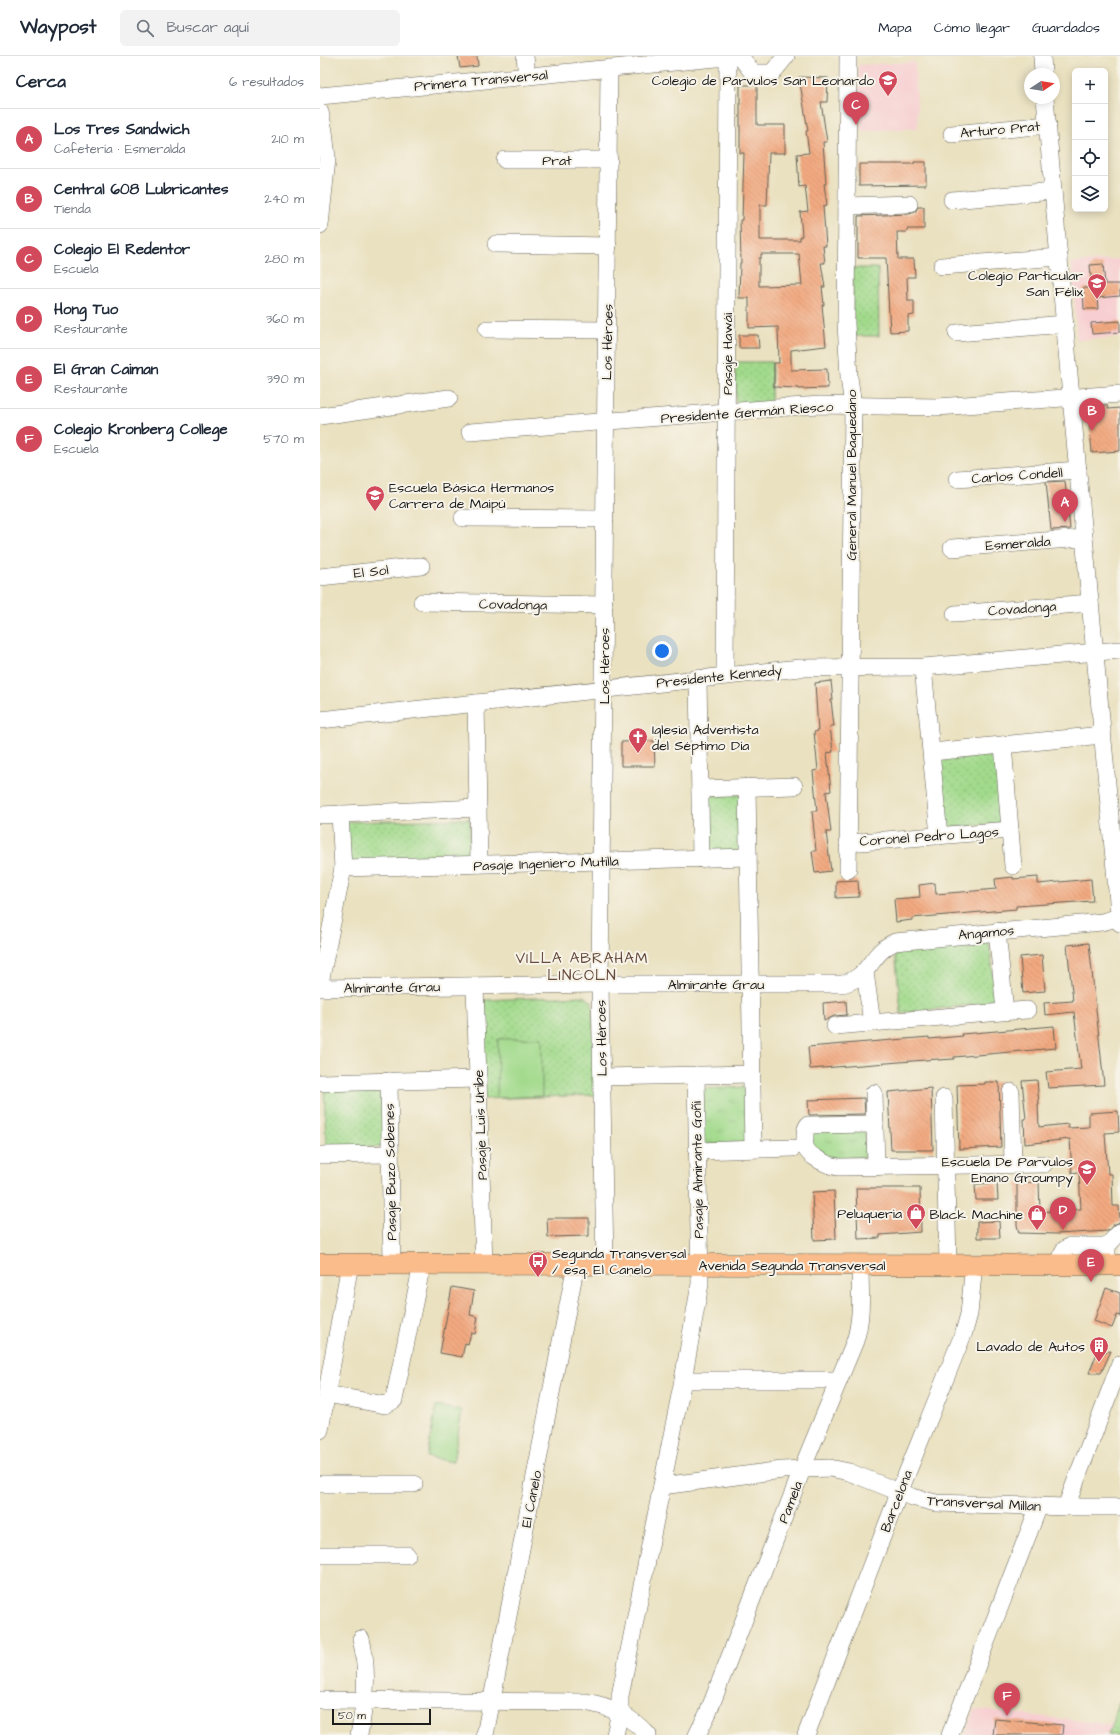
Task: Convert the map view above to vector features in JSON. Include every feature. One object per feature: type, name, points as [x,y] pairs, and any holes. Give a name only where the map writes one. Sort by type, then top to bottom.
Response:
[{"type":"main road","name":"Avenida Segunda Transversal","points":[[320,1264],[1059,1264],[1111,1258]]},
{"type":"street","points":[[525,56],[527,76]]},
{"type":"street","points":[[735,56],[753,73],[772,73],[786,56]]},
{"type":"street","name":"Primera Transversal","points":[[320,96],[735,56]]},
{"type":"street","name":"Pasaje Hawái","points":[[725,675],[727,412],[735,56]]},
{"type":"street","name":"General Manuel Baquedano","points":[[848,56],[847,339],[853,406],[848,870]]},
{"type":"street","points":[[1042,56],[1043,68]]},
{"type":"street","name":"Los Héroes","points":[[605,1264],[600,984],[609,68]]},
{"type":"street","points":[[1046,104],[1071,397],[1120,922]]},
{"type":"street","points":[[320,112],[327,159],[320,225]]},
{"type":"street","name":"Arturo Prat","points":[[952,134],[1048,125]]},
{"type":"street","name":"Prat","points":[[505,160],[609,160]]},
{"type":"street","points":[[952,200],[1053,191]]},
{"type":"street","points":[[847,206],[909,204]]},
{"type":"street","points":[[496,244],[608,246]]},
{"type":"street","points":[[942,266],[1059,258]]},
{"type":"street","points":[[956,333],[1065,324]]},
{"type":"street","points":[[487,329],[607,330]]},
{"type":"street","name":"Presidente Germán Riesco","points":[[470,432],[820,406],[937,407],[1120,394]]},
{"type":"street","points":[[320,416],[449,398]]},
{"type":"street","name":"Carlos Condell","points":[[957,479],[1078,470]]},
{"type":"street","points":[[462,518],[605,519]]},
{"type":"street","name":"Esmeralda","points":[[952,548],[1084,538]]},
{"type":"street","name":"El Sol","points":[[320,577],[421,566]]},
{"type":"street","name":"Covadonga","points":[[422,602],[604,605]]},
{"type":"street","name":"Covadonga","points":[[955,614],[1090,603]]},
{"type":"street","name":"Presidente Kennedy","points":[[320,720],[604,689],[698,685],[725,675],[800,668],[923,667],[1120,650]]},
{"type":"street","points":[[923,667],[939,836]]},
{"type":"street","points":[[698,685],[701,859]]},
{"type":"street","points":[[476,703],[479,864]]},
{"type":"street","points":[[932,752],[1102,735]]},
{"type":"street","points":[[1003,745],[1013,866]]},
{"type":"street","points":[[700,788],[794,786]]},
{"type":"street","points":[[747,787],[753,1149]]},
{"type":"street","points":[[320,815],[478,808]]},
{"type":"street","points":[[320,983],[343,868],[340,814]]},
{"type":"street","name":"Coronel Pedro Lagos","points":[[848,843],[1010,830]]},
{"type":"street","name":"Pasaje Ingeniero Mutilla","points":[[343,868],[748,857]]},
{"type":"street","name":"Angamos","points":[[865,972],[878,953],[888,945],[895,942],[1102,922],[1120,917]]},
{"type":"street","points":[[997,931],[1005,1011]]},
{"type":"street","points":[[865,972],[872,1023]]},
{"type":"street","name":"Almirante Grau","points":[[320,988],[600,984],[843,984],[865,972]]},
{"type":"street","name":"Pasaje Luis Uribe","points":[[475,986],[484,1264]]},
{"type":"street","points":[[835,1026],[1027,1010]]},
{"type":"street","points":[[602,1077],[752,1074]]},
{"type":"street","name":"Pasaje Almirante Goñi","points":[[696,1075],[700,1265]]},
{"type":"street","points":[[320,1083],[478,1079]]},
{"type":"street","name":"Pasaje Buzo Sobenes","points":[[389,1081],[392,1264]]},
{"type":"street","points":[[874,1092],[876,1166]]},
{"type":"street","points":[[1011,1092],[1013,1164]]},
{"type":"street","points":[[944,1098],[948,1264]]},
{"type":"street","points":[[875,1124],[808,1125],[806,1128],[805,1145],[808,1151],[830,1166],[1044,1164]]},
{"type":"street","points":[[697,1151],[793,1148]]},
{"type":"street","points":[[320,1150],[320,1155],[390,1154]]},
{"type":"street","points":[[1111,1258],[1120,1232]]},
{"type":"street","points":[[320,1430],[325,1385],[350,1264]]},
{"type":"street","points":[[325,1385],[385,1405],[394,1400],[422,1264]]},
{"type":"street","name":"El Canelo","points":[[485,1735],[576,1264]]},
{"type":"street","name":"Pamela","points":[[697,1735],[708,1713],[803,1468],[855,1341],[859,1326],[860,1264]]},
{"type":"street","name":"Barcelona","points":[[806,1735],[899,1493],[964,1332],[969,1314],[974,1264]]},
{"type":"street","points":[[616,1735],[620,1712],[620,1696],[683,1380],[700,1284],[700,1265]]},
{"type":"street","points":[[1066,1507],[1120,1364]]},
{"type":"street","points":[[683,1380],[839,1380]]},
{"type":"street","name":"Transversal Millan","points":[[662,1486],[803,1468],[830,1468],[840,1470],[899,1493],[936,1503],[1120,1507]]},
{"type":"street","points":[[320,1484],[414,1484]]},
{"type":"street","points":[[950,1735],[1039,1506]]},
{"type":"street","points":[[320,1554],[407,1555]]},
{"type":"street","points":[[359,1735],[364,1700],[365,1660],[361,1639]]},
{"type":"street","points":[[320,1700],[585,1702],[607,1706],[620,1712],[638,1725],[648,1735]]},
{"type":"shaded area","name":"Colegio de Parvulos San Leonardo","points":[[915,62],[918,128],[861,131],[858,65]]},
{"type":"shaded area","name":"Colegio Particular San Félix","points":[[1120,259],[1120,337],[1077,340],[1072,263]]},
{"type":"shaded area","points":[[974,1709],[1111,1724],[1108,1735],[965,1735]]},
{"type":"green space","points":[[852,268],[878,268],[879,336],[853,336]]},
{"type":"green space","points":[[735,362],[772,362],[771,403],[736,403]]},
{"type":"green space","points":[[996,750],[1004,823],[941,828],[935,756]]},
{"type":"green space","points":[[741,795],[743,854],[705,856],[704,796]]},
{"type":"green space","points":[[470,819],[470,860],[348,865],[344,822]]},
{"type":"green space","points":[[989,942],[997,1002],[901,1013],[895,951]]},
{"type":"green space","points":[[584,996],[592,1002],[597,1095],[482,1099],[484,1000]]},
{"type":"green space","points":[[542,1038],[542,1096],[497,1098],[498,1039]]},
{"type":"green space","points":[[383,1085],[384,1147],[326,1148],[324,1086]]},
{"type":"green space","points":[[746,1087],[748,1143],[702,1145],[699,1089]]},
{"type":"green space","points":[[865,1127],[866,1157],[823,1158],[809,1146],[809,1129]]},
{"type":"green space","points":[[436,1406],[462,1411],[453,1462],[427,1457]]},
{"type":"green space","points":[[1120,1700],[1120,1735],[1108,1735]]},
{"type":"building","points":[[458,56],[477,56],[478,66],[460,68]]},
{"type":"building","points":[[799,77],[828,78],[827,102],[821,102],[827,142],[823,142],[826,184],[824,184],[827,205],[823,206],[826,246],[823,246],[825,263],[821,263],[825,287],[822,287],[824,305],[822,305],[826,346],[791,350],[791,370],[827,369],[828,388],[799,389],[774,387],[774,363],[779,363],[778,327],[749,328],[749,298],[739,298],[741,263],[740,220],[742,220],[744,153],[740,153],[740,85],[757,85],[757,125],[785,125],[785,153],[769,153],[767,205],[760,205],[760,240],[800,240],[800,236],[802,236],[800,212],[808,211],[805,186],[799,187],[797,154],[809,153],[806,131],[808,131]],"holes":[[[761,254],[799,254],[802,285],[759,286],[759,258],[761,258]]]},
{"type":"building","points":[[914,162],[926,162],[926,185],[859,186],[859,164],[914,164]]},
{"type":"building","points":[[918,207],[924,207],[924,229],[907,229],[907,232],[897,232],[898,259],[914,259],[915,277],[907,277],[908,301],[914,301],[914,315],[908,316],[908,331],[890,332],[886,258],[858,258],[858,216],[909,214],[915,212]]},
{"type":"building","points":[[1103,264],[1105,284],[1120,284],[1120,296],[1097,298],[1098,309],[1084,309],[1083,288],[1092,288],[1090,265]]},
{"type":"building","points":[[1120,321],[1120,332],[1092,334],[1091,323]]},
{"type":"building","points":[[739,335],[758,335],[759,348],[739,348]]},
{"type":"building","points":[[1107,405],[1108,409],[1120,408],[1120,451],[1092,453],[1089,416],[1094,406]]},
{"type":"building","points":[[1065,481],[1070,529],[1051,530],[1046,482]]},
{"type":"building","points":[[831,681],[833,700],[831,700],[834,726],[830,726],[833,752],[827,753],[831,791],[826,792],[831,832],[826,832],[831,871],[815,873],[812,851],[816,851],[812,811],[817,811],[813,771],[818,770],[814,732],[818,731],[815,683]]},
{"type":"building","name":"Iglesia Adventista del Séptimo Día","points":[[654,741],[655,766],[621,766],[621,742]]},
{"type":"building","points":[[1013,877],[1013,879],[1038,877],[1038,884],[1091,879],[1093,901],[1016,906],[1016,909],[912,918],[912,920],[896,922],[894,899],[920,897],[919,885],[935,883],[936,894],[974,891],[996,889],[995,879]]},
{"type":"building","points":[[858,880],[859,897],[836,898],[836,881]]},
{"type":"building","points":[[1089,943],[1104,1085],[1048,1088],[1046,1072],[1081,1069],[1074,1012],[1045,1015],[1044,1003],[1073,1001],[1067,945]]},
{"type":"building","points":[[1042,955],[1045,991],[1023,993],[1020,957]]},
{"type":"building","points":[[846,1001],[847,1015],[834,1016],[824,1021],[823,1003]]},
{"type":"building","points":[[1054,1026],[1056,1048],[954,1057],[954,1059],[810,1069],[808,1047],[929,1037],[929,1039],[963,1036],[962,1034]]},
{"type":"building","points":[[1037,1080],[1039,1127],[1068,1124],[1068,1128],[1089,1127],[1089,1113],[1118,1111],[1119,1132],[1105,1133],[1108,1174],[1112,1174],[1113,1206],[1119,1206],[1120,1222],[1113,1225],[1108,1231],[1057,1234],[1019,1233],[1017,1225],[1017,1183],[1039,1182],[1040,1212],[1081,1209],[1079,1172],[1072,1173],[1070,1139],[1025,1144],[1024,1119],[1026,1119],[1022,1081]]},
{"type":"building","points":[[985,1082],[999,1082],[1001,1147],[959,1149],[957,1085],[985,1084]]},
{"type":"building","points":[[931,1088],[933,1150],[891,1150],[888,1092]]},
{"type":"building","points":[[864,1098],[865,1114],[809,1115],[808,1100]]},
{"type":"building","points":[[997,1183],[998,1200],[976,1200],[975,1184]]},
{"type":"building","points":[[856,1188],[920,1188],[921,1232],[880,1235],[880,1238],[858,1239]]},
{"type":"building","points":[[834,1191],[836,1239],[814,1240],[812,1192]]},
{"type":"building","points":[[547,1218],[589,1218],[589,1236],[548,1237]]},
{"type":"building","points":[[999,1221],[1000,1238],[977,1238],[977,1222]]},
{"type":"building","points":[[452,1287],[474,1291],[470,1315],[478,1317],[475,1334],[471,1333],[468,1344],[465,1343],[462,1357],[440,1353]]},
{"type":"building","points":[[1106,1288],[1120,1293],[1120,1316],[1117,1315],[1112,1328],[1094,1321]]},
{"type":"building","name":"Lavado de Autos","points":[[1111,1351],[1101,1373],[1089,1373],[1097,1353]]},
{"type":"building","points":[[995,1719],[1063,1725],[1062,1735],[993,1735]]},
{"type":"place","name":"Colegio de Parvulos San Leonardo","points":[[888,97]]},
{"type":"place","name":"Colegio El Redentor","points":[[856,125]]},
{"type":"place","name":"Colegio Particular San Félix","points":[[1097,300]]},
{"type":"place","name":"Central 608 Lubricantes","points":[[1092,431]]},
{"type":"place","name":"Escuela Básica Hermanos Carrera de Maipú","points":[[375,512]]},
{"type":"place","name":"Los Tres Sandwich","points":[[1065,522]]},
{"type":"place","name":"Iglesia Adventista del Séptimo Día","points":[[638,754]]},
{"type":"place","name":"Escuela De Parvulos Enano Groumpy","points":[[1087,1186]]},
{"type":"place","name":"Peluqueria","points":[[916,1230]]},
{"type":"place","name":"Hong Tuo","points":[[1063,1230]]},
{"type":"place","name":"Black Machine","points":[[1037,1231]]},
{"type":"place","name":"Segunda Transversal / esq. El Canelo","points":[[538,1278]]},
{"type":"place","name":"El Gran Caiman","points":[[1091,1282]]},
{"type":"place","name":"Lavado de Autos","points":[[1099,1363]]},
{"type":"place","name":"Colegio Kronberg College","points":[[1007,1716]]},
{"type":"district","name":"VILLA ABRAHAM LINCOLN","points":[[582,966]]}]
